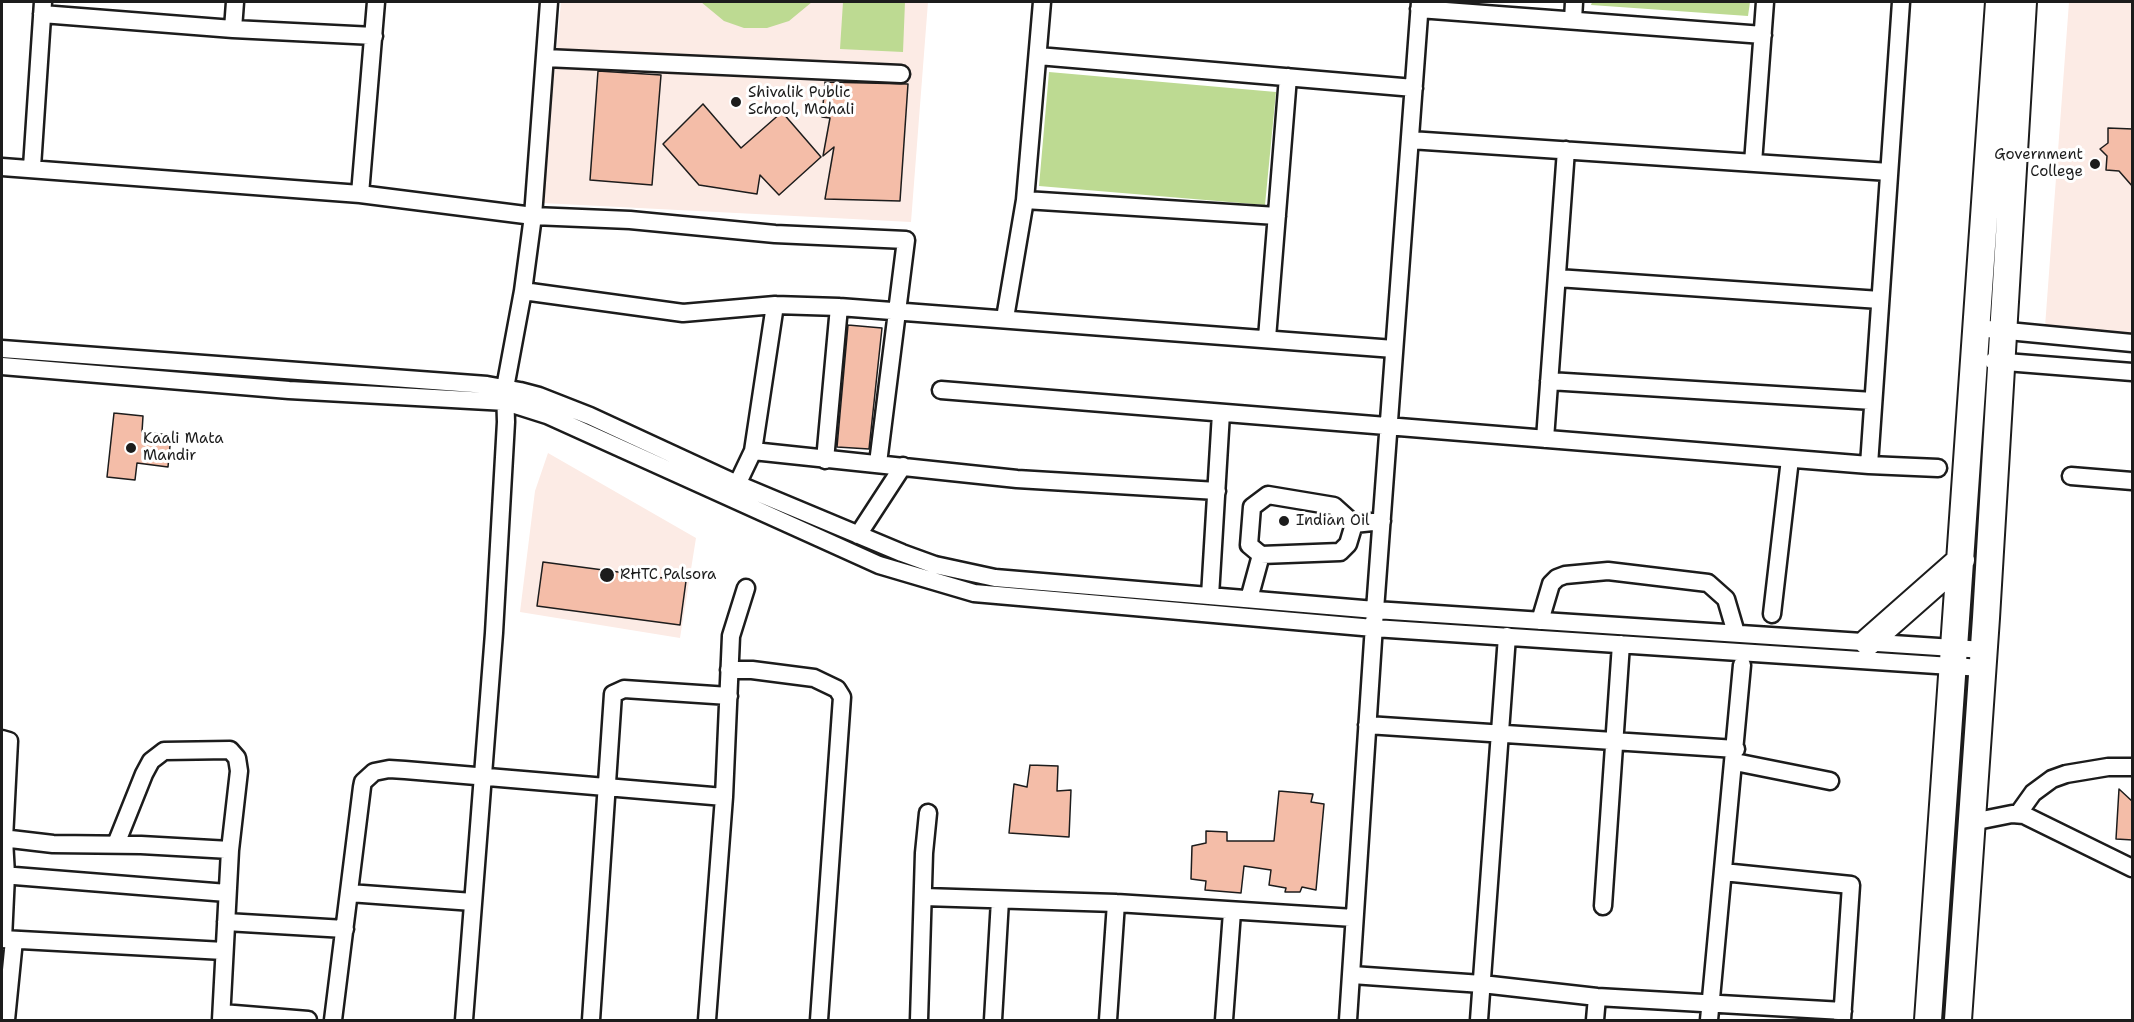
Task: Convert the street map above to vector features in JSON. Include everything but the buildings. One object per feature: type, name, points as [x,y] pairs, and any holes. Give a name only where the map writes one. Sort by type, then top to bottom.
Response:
[{"type":"highway","points":[[1928,1020],[1999,2]]},
{"type":"highway","points":[[1958,1020],[1983,659],[2023,2]]},
{"type":"highway","points":[[1868,642],[1961,560]]},
{"type":"street","points":[[233,29],[235,2]]},
{"type":"street","points":[[360,194],[376,2]]},
{"type":"street","points":[[465,1020],[494,633],[505,395],[533,216],[549,2]]},
{"type":"street","points":[[1005,318],[1025,200],[1042,2]]},
{"type":"street","points":[[1573,20],[1574,2]]},
{"type":"street","points":[[1753,163],[1765,2]]},
{"type":"street","points":[[1869,465],[1901,2]]},
{"type":"street","points":[[1348,1020],[1375,610],[1420,5],[1763,35]]},
{"type":"street","points":[[32,167],[42,8],[233,29],[374,36]]},
{"type":"street","points":[[1038,56],[1414,88]]},
{"type":"street","points":[[545,58],[901,74]]},
{"type":"street","points":[[1267,338],[1288,76]]},
{"type":"street","points":[[1410,140],[1889,172]]},
{"type":"street","points":[[1545,439],[1566,150]]},
{"type":"street","points":[[2,167],[32,167],[360,194],[533,216],[630,220],[775,234],[906,240],[878,464]]},
{"type":"street","points":[[1025,200],[1276,216]]},
{"type":"street","points":[[1557,278],[1880,300]]},
{"type":"street","points":[[523,291],[683,313],[775,305],[839,307],[1394,349]]},
{"type":"street","points":[[734,492],[753,451],[775,305]]},
{"type":"street","points":[[825,460],[839,307]]},
{"type":"street","points":[[1977,328],[2133,343]]},
{"type":"street","points":[[2,349],[505,395],[547,415],[734,492],[858,535],[935,565],[995,578],[1375,610],[1868,642],[1954,657]]},
{"type":"street","points":[[1974,360],[2133,372]]},
{"type":"street","points":[[2,366],[289,390],[505,395]]},
{"type":"street","points":[[1549,381],[1873,401]]},
{"type":"street","points":[[940,390],[1790,459],[1938,468]]},
{"type":"street","points":[[1210,596],[1221,413]]},
{"type":"street","points":[[753,451],[1017,479],[1217,491]]},
{"type":"street","points":[[1772,614],[1790,459]]},
{"type":"street","points":[[858,535],[903,466]]},
{"type":"street","points":[[2071,476],[2133,481]]},
{"type":"street","points":[[734,492],[887,568],[974,593],[1374,628],[1622,644],[1983,659]]},
{"type":"street","points":[[1354,524],[1348,544],[1340,552],[1261,555],[1249,545],[1252,507],[1268,495],[1334,506],[1354,524],[1382,521]]},
{"type":"street","points":[[1249,599],[1261,555]]},
{"type":"street","points":[[1540,621],[1551,584],[1557,578],[1565,575],[1608,571],[1708,584],[1726,598],[1736,633]]},
{"type":"street","points":[[707,1020],[724,797],[731,636],[746,588]]},
{"type":"street","points":[[1479,1020],[1507,636]]},
{"type":"street","points":[[1603,906],[1622,644]]},
{"type":"street","points":[[1709,1020],[1736,755],[1742,665]]},
{"type":"street","points":[[729,670],[752,670],[814,678],[837,689],[842,697],[819,1020]]},
{"type":"street","points":[[591,1020],[611,701],[618,690],[729,696]]},
{"type":"street","points":[[1367,725],[1614,741],[1736,755],[1830,781]]},
{"type":"street","points":[[2,739],[9,741],[3,838],[6,1020]]},
{"type":"street","points":[[116,844],[151,761],[164,751],[230,750],[237,758],[239,771],[227,893],[222,1017],[308,1020]]},
{"type":"street","points":[[2018,814],[2033,793],[2052,779],[2108,766],[2133,767]]},
{"type":"street","points":[[333,1020],[362,788],[368,776],[380,770],[389,769],[724,797]]},
{"type":"street","points":[[919,1020],[928,813]]},
{"type":"street","points":[[1972,822],[2018,814],[2133,868]]},
{"type":"street","points":[[3,838],[53,844],[116,844],[230,850]]},
{"type":"street","points":[[1352,975],[1482,984],[1597,997],[1710,1003],[1842,1016],[1851,885],[1723,872]]},
{"type":"street","points":[[4,875],[227,893]]},
{"type":"street","points":[[349,893],[473,902]]},
{"type":"street","points":[[924,897],[1116,903],[1354,918]]},
{"type":"street","points":[[993,1020],[1000,900]]},
{"type":"street","points":[[1108,1020],[1116,903]]},
{"type":"street","points":[[1224,1020],[1232,912]]},
{"type":"street","points":[[226,922],[345,929]]},
{"type":"street","points":[[6,940],[224,951]]},
{"type":"street","points":[[1595,1020],[1597,997]]},
{"type":"shaded area","name":"Shivalik Public School, Mohali","points":[[561,2],[928,2],[911,222],[542,203]]},
{"type":"shaded area","name":"Government College","points":[[2069,2],[2132,2],[2132,333],[2045,327]]},
{"type":"shaded area","name":"RHTC Palsora","points":[[548,453],[696,538],[680,638],[520,612],[535,491]]},
{"type":"green space","points":[[701,2],[812,2],[789,21],[767,28],[744,28],[724,21]]},
{"type":"green space","points":[[843,2],[905,2],[903,52],[840,49]]},
{"type":"green space","points":[[1592,2],[1750,2],[1748,16],[1591,5]]},
{"type":"green space","points":[[1049,72],[1276,92],[1265,205],[1039,186]]},
{"type":"place","name":"Shivalik Public School, Mohali","points":[[736,102]]},
{"type":"place","name":"Government College","points":[[2095,164]]},
{"type":"place","name":"Kaali Mata Mandir","points":[[131,448]]},
{"type":"place","name":"Indian Oil","points":[[1284,521]]},
{"type":"place","name":"RHTC Palsora","points":[[607,575]]}]
